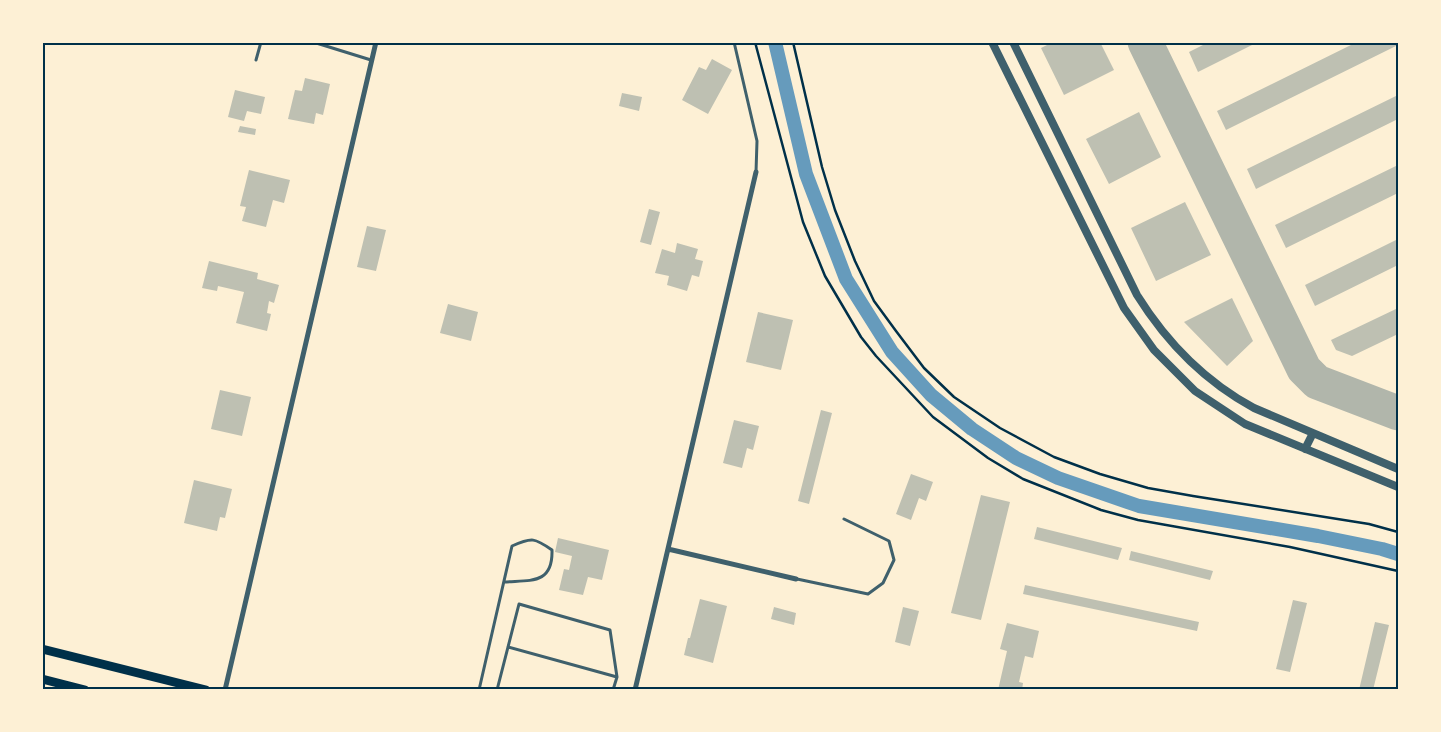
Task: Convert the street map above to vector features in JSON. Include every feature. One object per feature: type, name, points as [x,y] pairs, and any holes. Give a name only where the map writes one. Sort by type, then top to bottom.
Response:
[{"type":"main road","points":[[42,649],[206,690]]},
{"type":"main road","points":[[42,679],[85,690]]},
{"type":"street","points":[[225,690],[376,42]]},
{"type":"street","points":[[992,42],[1124,308],[1154,350],[1195,391],[1245,424],[1398,487]]},
{"type":"street","points":[[1012,42],[1136,295],[1152,319],[1189,362],[1214,383],[1254,408],[1398,468]]},
{"type":"street","points":[[635,690],[756,172]]},
{"type":"street","points":[[1305,449],[1313,433]]},
{"type":"street","points":[[668,549],[796,579]]},
{"type":"lane","points":[[256,60],[261,42]]},
{"type":"lane","points":[[313,42],[372,60]]},
{"type":"lane","points":[[734,42],[757,142],[756,172]]},
{"type":"lane","points":[[796,579],[868,594],[883,583],[894,560],[889,541],[844,519]]},
{"type":"lane","points":[[479,690],[512,546],[527,539],[538,540],[552,550],[552,562],[546,575],[537,579],[504,582]]},
{"type":"lane","points":[[497,690],[519,604],[610,630],[616,677],[613,690]]},
{"type":"lane","points":[[508,647],[616,677]]},
{"type":"path","points":[[755,42],[801,215],[825,276],[851,320],[876,356],[933,417],[988,458],[1023,479],[1101,510],[1138,520],[1290,547],[1398,571]]},
{"type":"path","points":[[793,42],[822,167],[835,210],[855,261],[874,301],[890,324],[924,368],[954,397],[1000,428],[1054,457],[1100,474],[1148,488],[1370,524],[1398,532]]},
{"type":"building","points":[[1053,42],[1100,42],[1114,70],[1064,95],[1041,48]]},
{"type":"building","points":[[1209,42],[1258,42],[1198,72],[1189,52]]},
{"type":"building","points":[[1357,42],[1398,42],[1398,45],[1226,130],[1217,111]]},
{"type":"building","points":[[712,59],[732,70],[708,114],[682,100],[699,67],[706,70]]},
{"type":"building","points":[[305,78],[330,84],[323,115],[316,113],[314,124],[288,119],[295,90],[302,91]]},
{"type":"building","points":[[235,90],[265,97],[261,114],[247,111],[244,121],[228,117]]},
{"type":"building","points":[[622,93],[642,97],[639,111],[619,106]]},
{"type":"building","points":[[1398,95],[1398,119],[1256,189],[1247,169]]},
{"type":"building","points":[[1139,112],[1161,157],[1109,184],[1086,139]]},
{"type":"building","points":[[240,126],[256,129],[255,135],[238,132]]},
{"type":"building","points":[[1398,165],[1398,193],[1286,248],[1275,225]]},
{"type":"building","points":[[249,170],[290,180],[284,203],[273,200],[266,227],[242,221],[246,207],[240,206]]},
{"type":"building","points":[[1185,202],[1211,255],[1156,281],[1131,228]]},
{"type":"building","points":[[649,209],[660,212],[651,245],[640,242]]},
{"type":"building","points":[[367,226],[386,230],[376,271],[357,267]]},
{"type":"building","points":[[1398,239],[1398,265],[1315,306],[1305,285]]},
{"type":"building","points":[[677,243],[698,249],[695,259],[703,261],[699,277],[692,275],[687,291],[667,285],[669,276],[655,273],[662,249],[675,253]]},
{"type":"building","points":[[209,261],[258,273],[257,279],[279,285],[274,303],[269,301],[267,313],[271,314],[267,331],[236,323],[244,292],[218,286],[217,291],[202,288]]},
{"type":"building","points":[[1232,298],[1253,341],[1227,366],[1184,322]]},
{"type":"building","points":[[448,304],[478,312],[471,341],[440,333]]},
{"type":"building","points":[[1398,308],[1398,334],[1352,356],[1336,350],[1331,340]]},
{"type":"building","points":[[758,312],[793,320],[781,370],[746,362]]},
{"type":"building","points":[[220,390],[251,397],[242,436],[211,429]]},
{"type":"building","points":[[821,410],[832,413],[809,504],[798,501]]},
{"type":"building","points":[[734,420],[759,426],[753,450],[747,448],[742,468],[723,463]]},
{"type":"building","points":[[911,474],[933,482],[926,501],[919,498],[911,520],[896,514]]},
{"type":"building","points":[[194,480],[232,489],[225,518],[220,517],[217,531],[184,523]]},
{"type":"building","points":[[981,495],[1010,502],[981,620],[951,613]]},
{"type":"building","points":[[1037,527],[1122,548],[1118,560],[1034,539]]},
{"type":"building","points":[[558,538],[609,550],[602,580],[588,577],[583,595],[559,590],[564,569],[569,570],[572,556],[555,552]]},
{"type":"building","points":[[1131,551],[1213,571],[1210,580],[1129,560]]},
{"type":"building","points":[[1025,585],[1199,622],[1197,631],[1023,594]]},
{"type":"building","points":[[700,599],[727,606],[713,663],[684,655]]},
{"type":"building","points":[[1293,600],[1307,603],[1290,672],[1276,669]]},
{"type":"building","points":[[774,607],[796,613],[794,625],[771,619]]},
{"type":"building","points":[[903,607],[919,611],[910,646],[895,642]]},
{"type":"building","points":[[1375,622],[1389,625],[1373,690],[1359,690]]},
{"type":"building","points":[[1007,623],[1039,631],[1033,658],[1025,656],[1019,682],[1023,683],[1022,690],[998,690],[1007,651],[1000,649]]},
{"type":"waterway","points":[[775,42],[806,174],[846,279],[892,352],[931,395],[972,429],[1016,458],[1058,478],[1139,506],[1318,536],[1398,554]]},
{"type":"taxiway","points":[[1145,42],[1304,369],[1317,382],[1398,413]]}]
